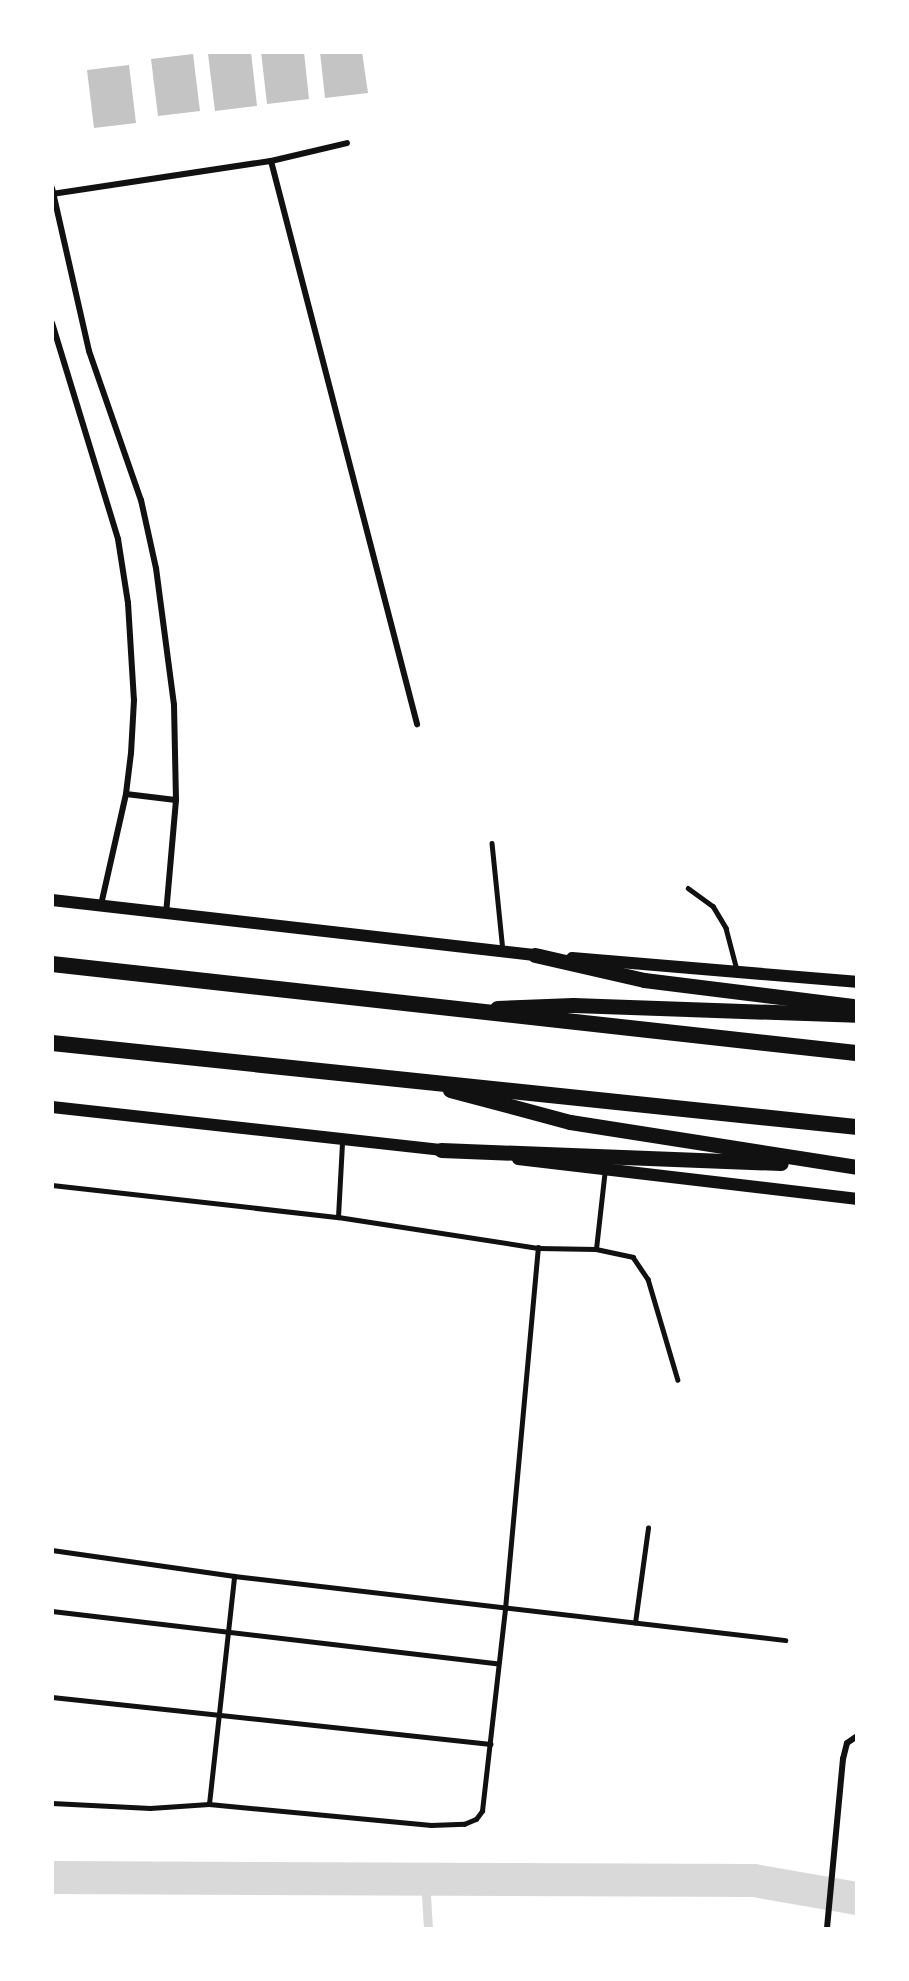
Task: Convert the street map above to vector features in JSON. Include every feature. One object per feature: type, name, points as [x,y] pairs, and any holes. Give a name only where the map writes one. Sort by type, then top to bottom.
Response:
[{"type":"highway","points":[[52,964],[856,1053]]},
{"type":"highway","points":[[52,1043],[432,1085],[856,1127]]},
{"type":"main road","points":[[52,900],[166,915],[535,955],[856,982]]},
{"type":"main road","points":[[535,955],[644,980],[856,1007]]},
{"type":"main road","points":[[458,1009],[573,1005],[856,1015]]},
{"type":"main road","points":[[432,1085],[570,1122],[855,1167]]},
{"type":"main road","points":[[52,1107],[342,1142],[441,1150],[855,1167]]},
{"type":"main road","points":[[441,1150],[856,1199]]},
{"type":"street","points":[[166,915],[176,800],[174,705],[156,568],[141,500],[90,351],[53,192],[271,161],[347,143]]},
{"type":"street","points":[[271,161],[417,724]]},
{"type":"street","points":[[52,323],[118,539],[128,603],[134,700],[126,794],[101,905]]},
{"type":"street","points":[[126,794],[176,800]]},
{"type":"street","points":[[827,1929],[832,1854],[843,1759],[847,1743],[856,1737]]},
{"type":"lane","points":[[492,843],[503,951]]},
{"type":"lane","points":[[688,888],[713,906],[726,928],[738,972]]},
{"type":"lane","points":[[339,1217],[342,1142]]},
{"type":"lane","points":[[596,1249],[605,1170]]},
{"type":"lane","points":[[52,1185],[339,1217],[538,1248],[596,1249],[633,1257],[640,1265],[678,1380]]},
{"type":"lane","points":[[52,1803],[150,1808],[209,1804],[431,1825],[464,1824],[482,1811],[506,1609],[538,1248]]},
{"type":"lane","points":[[635,1623],[648,1528]]},
{"type":"lane","points":[[52,1550],[234,1576],[784,1640]]},
{"type":"lane","points":[[209,1804],[234,1576]]},
{"type":"lane","points":[[52,1611],[498,1663]]},
{"type":"lane","points":[[52,1697],[490,1744]]},
{"type":"building","points":[[251,52],[257,106],[215,111],[208,54]]},
{"type":"building","points":[[261,52],[304,52],[309,99],[267,104]]},
{"type":"building","points":[[320,52],[362,52],[368,93],[325,98]]},
{"type":"building","points":[[193,54],[200,111],[158,116],[151,59]]},
{"type":"building","points":[[129,65],[136,123],[94,128],[87,70]]},
{"type":"waterway","points":[[52,1877],[753,1880],[856,1898]]},
{"type":"waterway","points":[[425,1879],[428,1928]]}]
